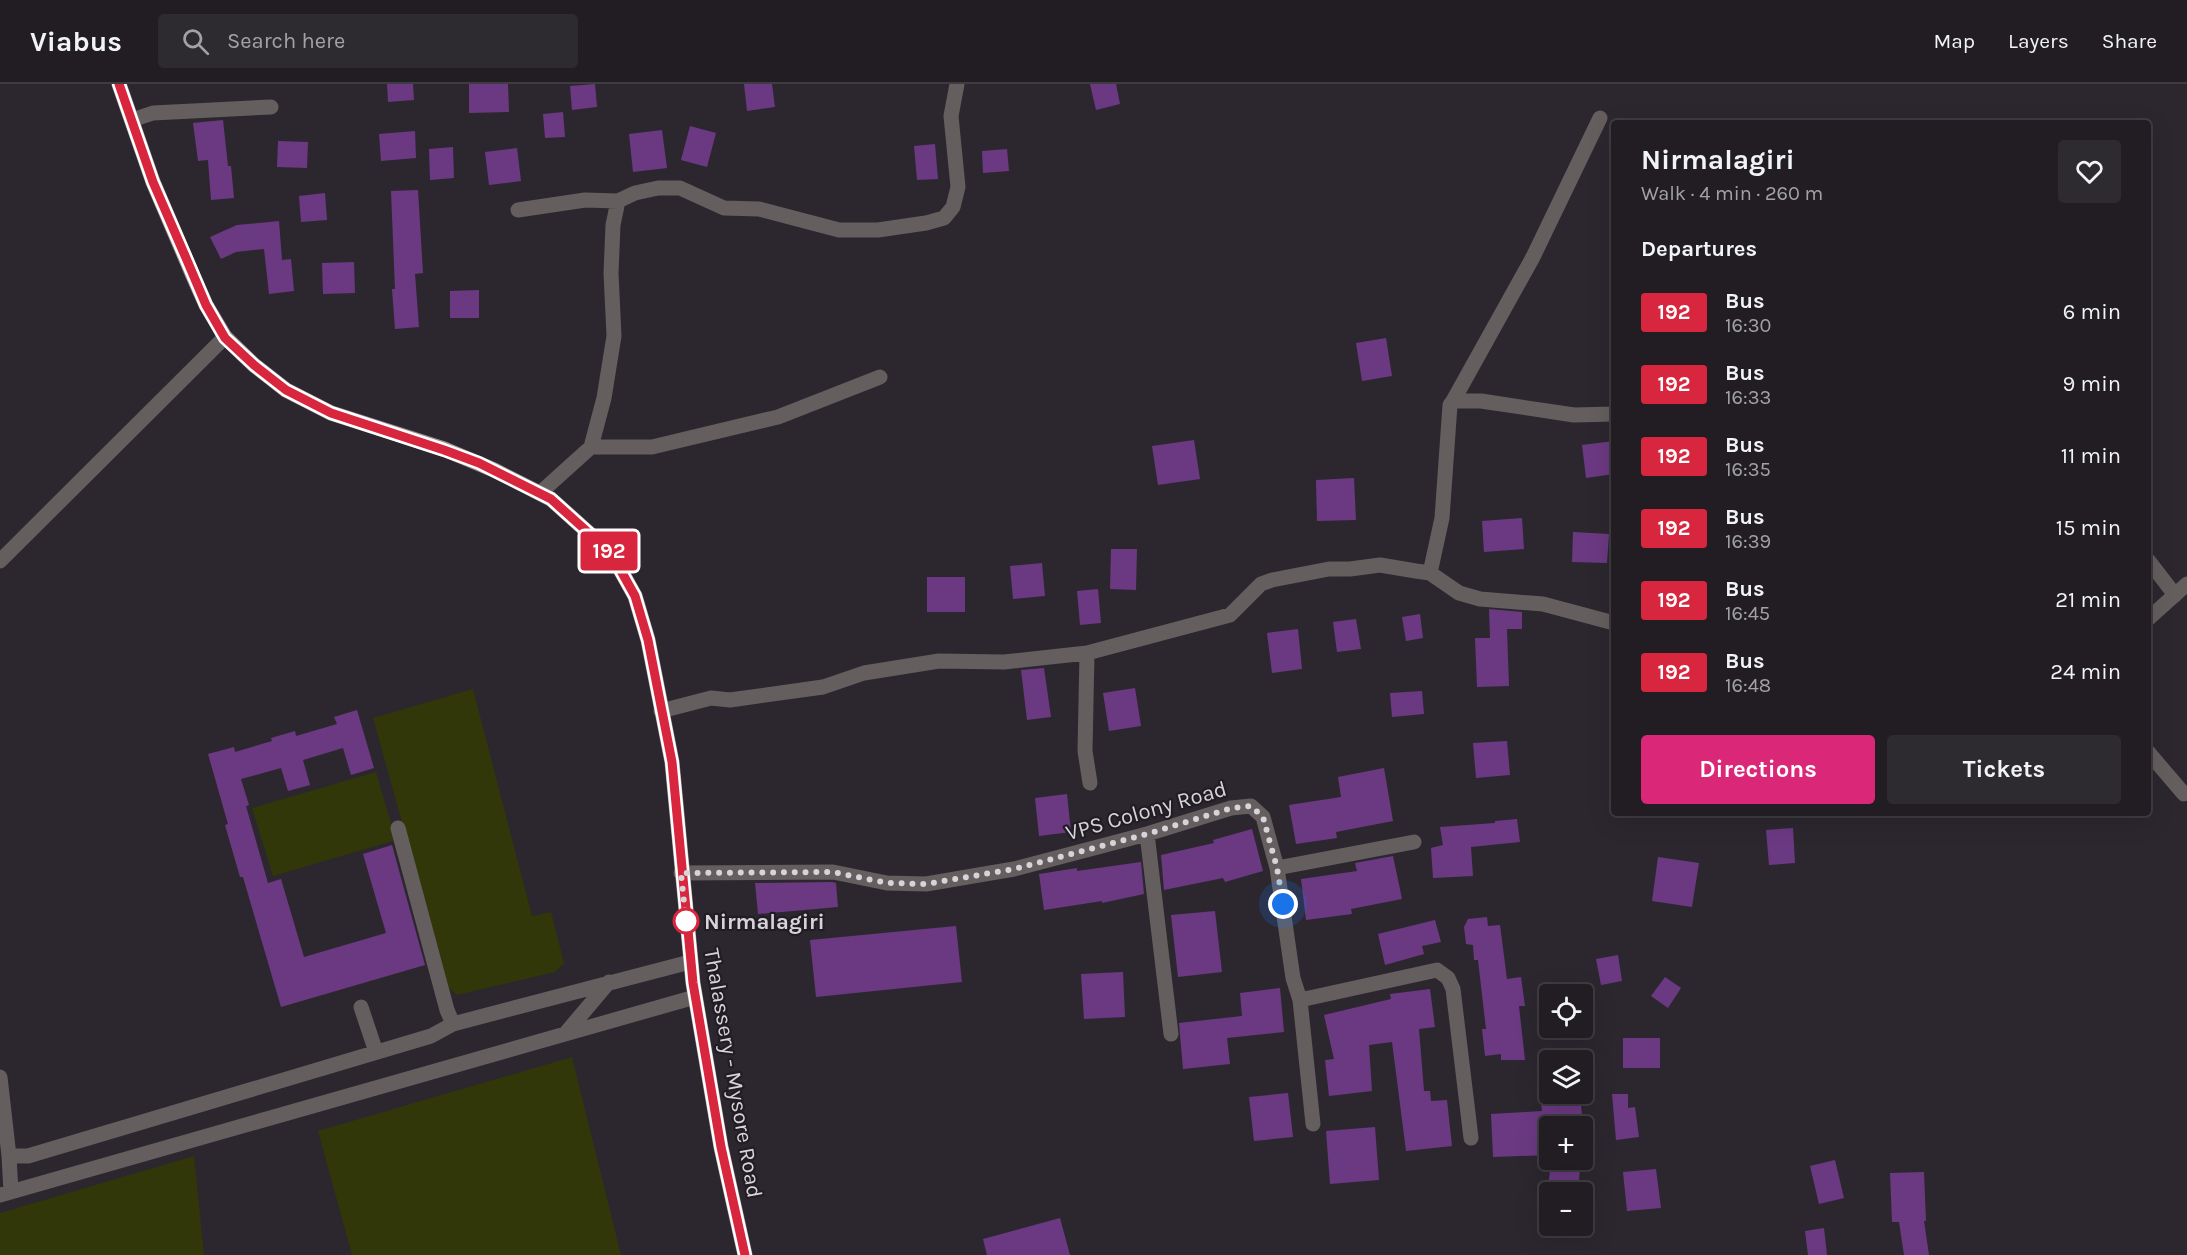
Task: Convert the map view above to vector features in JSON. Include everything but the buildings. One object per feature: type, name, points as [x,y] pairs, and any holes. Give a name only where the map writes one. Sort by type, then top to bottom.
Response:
[{"type":"main road","name":"Thalassery - Mysore Road","points":[[119,84],[153,182],[206,305],[225,338],[286,390],[331,413],[444,450],[494,470],[551,499],[611,553],[635,596],[648,640],[672,762],[681,873],[695,997],[721,1147],[745,1255]]},
{"type":"street","points":[[518,210],[585,201],[618,201],[635,193],[658,188],[680,188],[724,208],[759,209],[839,230],[878,230],[927,223],[944,218],[953,207],[958,187],[951,116],[957,84]]},
{"type":"street","points":[[132,120],[153,114],[271,107]]},
{"type":"street","points":[[1430,573],[1442,518],[1450,405],[1533,257],[1600,118]]},
{"type":"street","points":[[540,493],[591,447],[604,398],[614,336],[611,273],[613,225],[618,201]]},
{"type":"street","points":[[0,561],[225,338]]},
{"type":"street","points":[[591,447],[652,447],[778,417],[880,377]]},
{"type":"street","points":[[1454,401],[1460,399],[1481,401],[1574,415],[1611,414]]},
{"type":"street","points":[[2151,564],[2175,595]]},
{"type":"street","points":[[662,711],[711,698],[730,700],[823,687],[864,673],[939,661],[1004,662],[1087,653],[1230,615],[1261,584],[1329,569],[1380,565],[1430,573],[1459,593],[1480,599],[1543,604],[1611,622]]},
{"type":"street","points":[[2151,616],[2187,584]]},
{"type":"street","points":[[1087,653],[1085,751],[1090,783]]},
{"type":"street","points":[[2151,756],[2184,794],[2187,793]]},
{"type":"street","name":"VPS Colony Road","points":[[681,873],[833,872],[887,883],[926,884],[1014,869],[1147,834],[1232,808],[1251,806],[1263,817],[1277,868],[1293,978],[1300,1000],[1313,1124]]},
{"type":"street","points":[[398,828],[447,1010],[453,1024]]},
{"type":"street","points":[[1147,834],[1171,1034]]},
{"type":"street","points":[[1277,868],[1414,842]]},
{"type":"street","points":[[9,1156],[28,1156],[431,1036],[453,1024],[690,962]]},
{"type":"street","points":[[1300,1000],[1437,970],[1448,978],[1453,988],[1472,1138]]},
{"type":"street","points":[[566,1034],[609,982]]},
{"type":"street","points":[[0,1077],[9,1156],[5,1193],[695,997]]},
{"type":"street","points":[[361,1007],[376,1052]]},
{"type":"green space","points":[[473,689],[532,916],[551,912],[564,963],[555,972],[457,995],[448,987],[373,718]]},
{"type":"green space","points":[[376,772],[396,840],[273,876],[252,808]]},
{"type":"green space","points":[[572,1057],[621,1255],[352,1255],[318,1131]]},
{"type":"green space","points":[[194,1156],[204,1255],[0,1255],[0,1213]]},
{"type":"bus line","name":"192","points":[[119,84],[153,182],[206,305],[225,338],[286,390],[331,413],[479,463],[551,499],[611,553],[635,596],[648,640],[672,762],[693,983],[721,1147],[745,1255]]},
{"type":"place","name":"Nirmalagiri","points":[[686,921]]},
{"type":"route","points":[[686,921],[681,873],[776,870],[833,872],[887,883],[926,884],[1014,869],[1147,834],[1232,808],[1251,806],[1263,817],[1277,868],[1283,904]]}]
